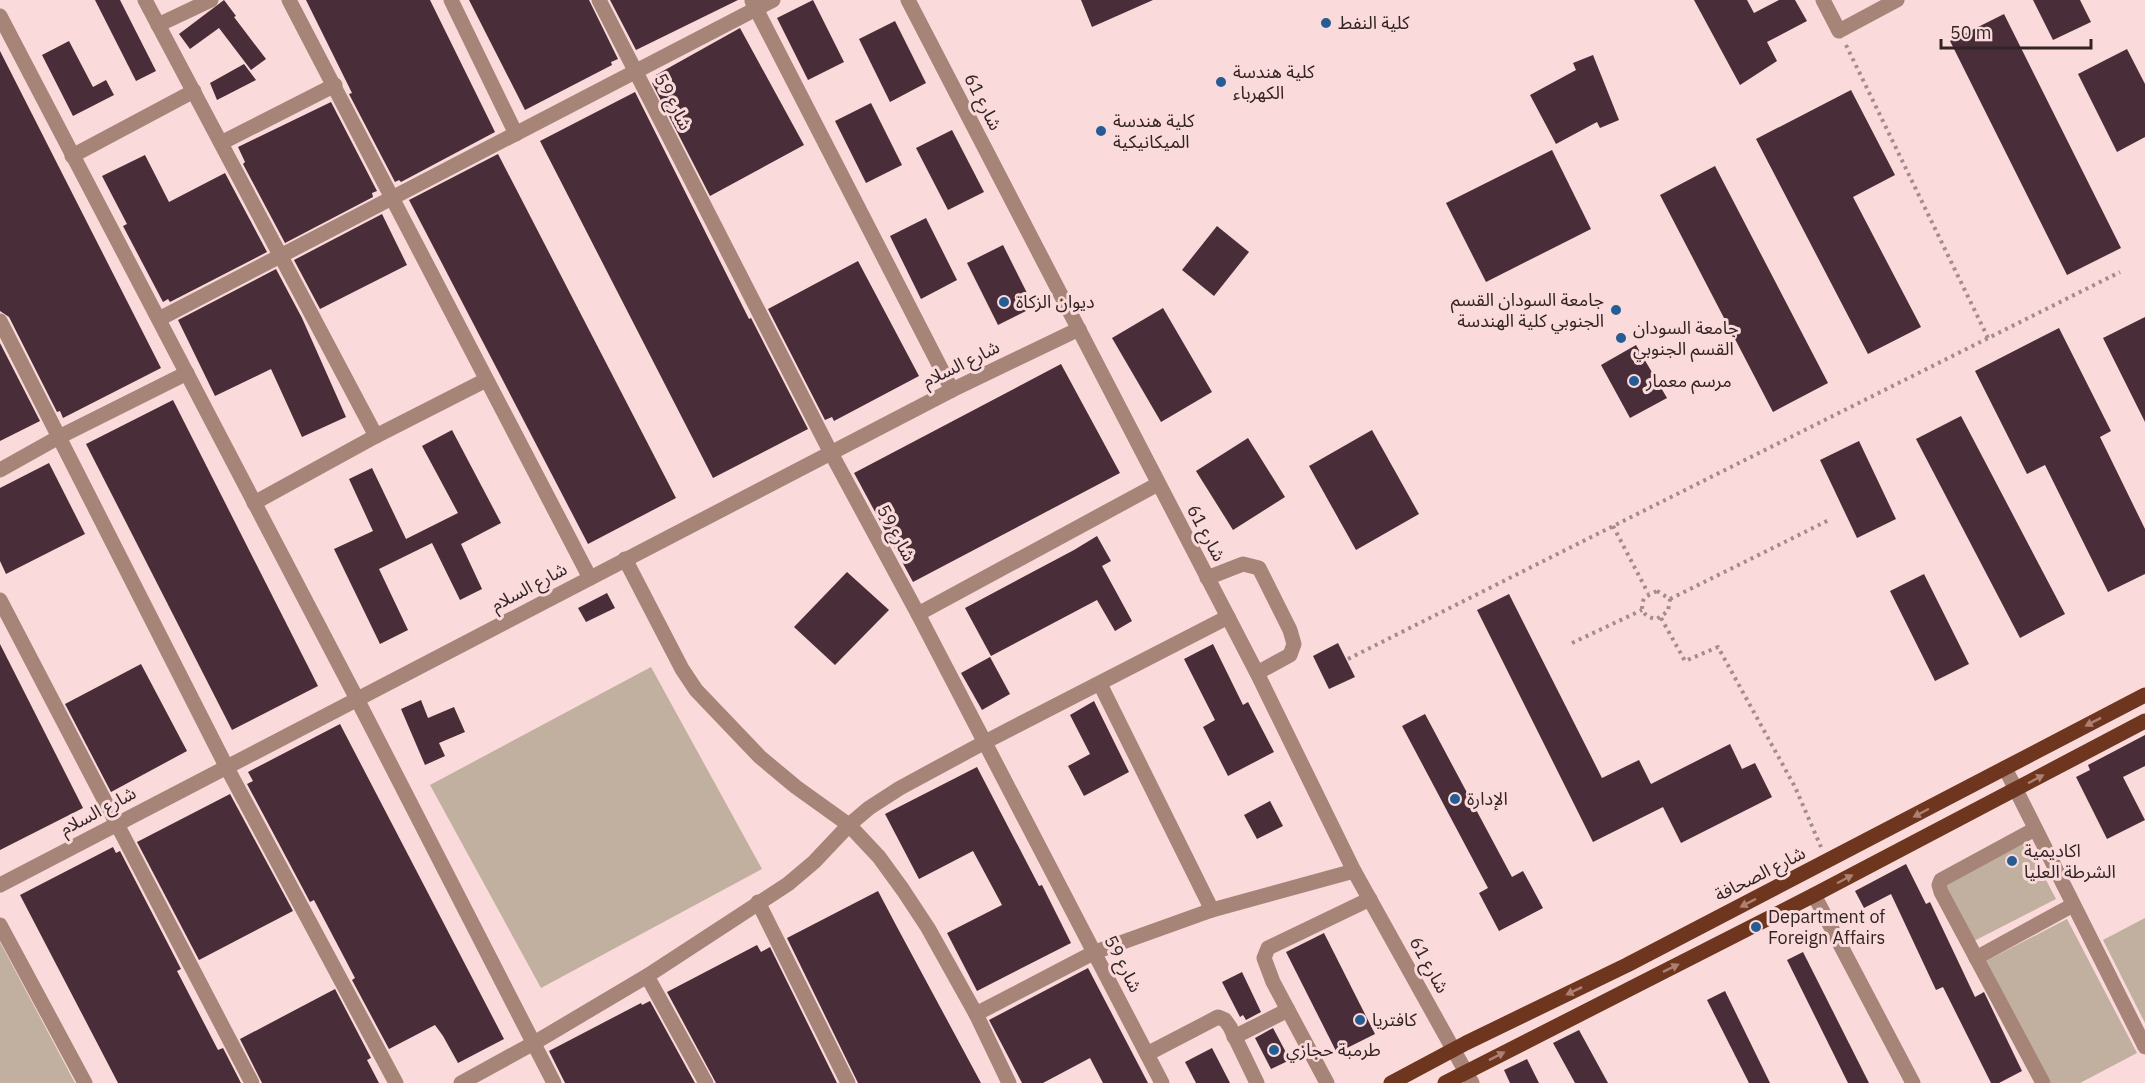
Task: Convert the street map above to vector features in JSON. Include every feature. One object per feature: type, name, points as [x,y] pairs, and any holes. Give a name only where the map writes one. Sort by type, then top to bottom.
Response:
[{"type":"main road","name":"شارع الصحافة","points":[[1391,1083],[1453,1049],[1627,965],[2145,695]]},
{"type":"main road","points":[[1445,1083],[1469,1077],[2145,721]]},
{"type":"street","points":[[145,0],[376,436]]},
{"type":"street","points":[[158,25],[211,0]]},
{"type":"street","points":[[289,0],[590,578]]},
{"type":"street","points":[[451,0],[516,134]]},
{"type":"street","name":"شارع 59","points":[[599,0],[831,453],[918,614],[1162,1083]]},
{"type":"street","points":[[159,319],[393,199],[635,71],[754,5],[773,0]]},
{"type":"street","name":"شارع 61","points":[[908,0],[1257,673],[1354,871],[1469,1077]]},
{"type":"street","points":[[1823,0],[1839,31],[1897,0]]},
{"type":"street","points":[[754,5],[952,390]]},
{"type":"street","points":[[0,16],[357,699],[554,1083]]},
{"type":"street","points":[[221,142],[335,85]]},
{"type":"street","points":[[72,156],[194,91]]},
{"type":"street","points":[[0,321],[226,766],[396,1083]]},
{"type":"street","name":"شارع السلام","points":[[0,885],[952,390],[1079,329]]},
{"type":"street","points":[[0,470],[59,437],[187,373]]},
{"type":"street","points":[[254,503],[376,436],[486,380]]},
{"type":"street","points":[[918,614],[1158,484]]},
{"type":"street","points":[[625,559],[682,669],[696,690],[760,757],[796,787],[849,825],[879,857],[928,928],[976,1014],[1009,1083]]},
{"type":"street","points":[[1207,578],[1243,564],[1259,568],[1290,630],[1294,644],[1290,655],[1257,673]]},
{"type":"street","points":[[0,600],[252,1083]]},
{"type":"street","points":[[461,1083],[647,976],[788,884],[814,862],[849,825],[869,808],[900,788],[1228,617]]},
{"type":"street","points":[[1100,684],[1212,910]]},
{"type":"street","points":[[2005,768],[2145,1047]]},
{"type":"street","points":[[2035,829],[1941,880],[1939,885],[2043,1083]]},
{"type":"street","points":[[976,1014],[1095,952],[1212,910],[1354,871]]},
{"type":"street","points":[[1814,896],[1913,1083]]},
{"type":"street","points":[[1327,1083],[1267,969],[1264,958],[1268,948],[1370,899]]},
{"type":"street","points":[[758,902],[848,1083]]},
{"type":"street","points":[[1976,958],[2073,905]]},
{"type":"street","points":[[0,925],[85,1083]]},
{"type":"street","points":[[647,976],[706,1083]]},
{"type":"street","points":[[1234,1037],[1288,1010]]},
{"type":"street","points":[[1148,1054],[1218,1017],[1225,1020],[1257,1083]]},
{"type":"path","points":[[1839,31],[1988,338]]},
{"type":"path","points":[[1348,659],[2120,272]]},
{"type":"path","points":[[1670,599],[1831,519]]},
{"type":"path","points":[[1613,526],[1648,593]]},
{"type":"path","points":[[1661,592],[1670,599],[1668,611],[1661,618],[1648,617],[1642,609],[1642,600],[1648,593],[1661,592]]},
{"type":"path","points":[[1572,643],[1642,609]]},
{"type":"path","points":[[1661,618],[1685,661],[1718,647],[1796,787],[1828,861]]},
{"type":"shaded area","points":[[651,667],[762,869],[541,988],[430,785]]},
{"type":"shaded area","points":[[2026,842],[2056,899],[1974,941],[1945,884]]},
{"type":"shaded area","points":[[2145,918],[2145,1023],[2103,940]]},
{"type":"shaded area","points":[[2067,919],[2137,1053],[2080,1083],[2049,1083],[1986,961]]},
{"type":"shaded area","points":[[0,942],[75,1083],[0,1083]]},
{"type":"building","points":[[95,0],[120,0],[156,71],[136,81]]},
{"type":"building","points":[[224,0],[266,59],[251,70],[219,28],[190,49],[179,34]]},
{"type":"building","points":[[306,0],[430,0],[495,132],[401,182],[399,180],[395,182],[349,94],[352,93]]},
{"type":"building","points":[[469,0],[589,0],[618,59],[611,62],[612,65],[525,110]]},
{"type":"building","points":[[610,0],[738,0],[636,50]]},
{"type":"building","points":[[813,0],[844,62],[808,80],[777,18]]},
{"type":"building","points":[[1081,0],[1153,0],[1092,27]]},
{"type":"building","points":[[1694,0],[1747,0],[1754,13],[1779,0],[1795,0],[1807,21],[1767,42],[1777,61],[1740,85]]},
{"type":"building","points":[[2033,0],[2080,0],[2091,22],[2053,40]]},
{"type":"building","points":[[2004,14],[2121,248],[2067,275],[1950,41]]},
{"type":"building","points":[[895,21],[926,83],[890,102],[859,39]]},
{"type":"building","points":[[740,28],[804,145],[710,196],[652,83],[656,81],[654,76]]},
{"type":"building","points":[[69,41],[93,87],[106,80],[114,95],[73,116],[42,55]]},
{"type":"building","points":[[2127,49],[2145,84],[2145,137],[2117,152],[2078,74]]},
{"type":"building","points":[[0,51],[161,368],[63,418],[60,411],[57,412],[9,317],[0,311]]},
{"type":"building","points":[[1593,55],[1619,120],[1600,128],[1597,122],[1556,144],[1530,95],[1576,70],[1573,63]]},
{"type":"building","points":[[244,64],[256,80],[217,100],[210,83]]},
{"type":"building","points":[[1851,90],[1895,175],[1853,197],[1921,327],[1868,354],[1756,139]]},
{"type":"building","points":[[635,92],[749,319],[751,318],[808,429],[713,478],[540,141]]},
{"type":"building","points":[[331,102],[377,191],[372,193],[373,197],[285,243],[243,164],[245,162],[238,147]]},
{"type":"building","points":[[871,103],[902,165],[866,183],[835,121]]},
{"type":"building","points":[[952,130],[984,192],[948,210],[916,148]]},
{"type":"building","points":[[1552,150],[1591,229],[1486,282],[1446,203]]},
{"type":"building","points":[[498,154],[676,498],[588,544],[409,200]]},
{"type":"building","points":[[145,155],[169,202],[225,173],[267,252],[170,302],[168,299],[163,302],[123,226],[127,224],[102,176]]},
{"type":"building","points":[[1715,166],[1828,383],[1773,412],[1660,195]]},
{"type":"building","points":[[382,214],[407,265],[320,309],[294,260]]},
{"type":"building","points":[[926,218],[957,280],[921,299],[890,236]]},
{"type":"building","points":[[1217,226],[1249,252],[1214,296],[1182,270]]},
{"type":"building","points":[[1003,245],[1034,307],[998,325],[967,263]]},
{"type":"building","points":[[858,261],[919,376],[834,421],[832,417],[825,420],[768,309]]},
{"type":"building","points":[[276,269],[302,318],[346,417],[302,437],[271,369],[215,396],[178,320]]},
{"type":"building","points":[[1163,308],[1212,392],[1161,422],[1112,338]]},
{"type":"building","points":[[2145,317],[2145,422],[2103,338]]},
{"type":"building","points":[[2059,328],[2111,431],[2100,437],[2145,529],[2145,574],[2108,592],[2045,465],[2027,474],[1975,371]]},
{"type":"building","points":[[0,343],[40,421],[0,441]]},
{"type":"building","name":"مرسم معمار","points":[[1636,345],[1667,398],[1630,418],[1601,365]]},
{"type":"building","points":[[1061,364],[1120,473],[913,582],[854,473]]},
{"type":"building","points":[[173,400],[318,686],[232,730],[86,444]]},
{"type":"building","points":[[1961,416],[2065,614],[2020,638],[1916,439]]},
{"type":"building","points":[[452,430],[501,523],[461,544],[482,589],[460,600],[432,543],[379,569],[408,630],[380,644],[334,549],[373,531],[349,479],[372,468],[406,539],[458,513],[422,446]]},
{"type":"building","points":[[1372,430],[1419,514],[1356,550],[1309,466]]},
{"type":"building","points":[[1248,438],[1285,497],[1233,530],[1196,471]]},
{"type":"building","points":[[1859,441],[1896,519],[1857,538],[1820,460]]},
{"type":"building","points":[[49,463],[85,534],[6,574],[0,561],[0,488]]},
{"type":"building","points":[[1097,536],[1111,561],[1102,566],[1132,621],[1115,631],[1097,600],[991,656],[965,608]]},
{"type":"building","points":[[847,572],[889,610],[835,665],[794,627]]},
{"type":"building","points":[[1924,574],[1969,664],[1935,681],[1890,591]]},
{"type":"building","points":[[607,593],[615,608],[586,622],[578,608]]},
{"type":"building","points":[[1509,594],[1602,778],[1639,760],[1651,784],[1730,744],[1742,769],[1755,763],[1772,797],[1681,843],[1663,807],[1593,842],[1477,610]]},
{"type":"building","points":[[1338,643],[1355,677],[1329,689],[1313,656]]},
{"type":"building","points":[[0,644],[83,808],[0,850]]},
{"type":"building","points":[[1213,644],[1243,705],[1248,702],[1274,752],[1228,776],[1203,727],[1215,720],[1184,659]]},
{"type":"building","points":[[990,657],[1010,694],[982,710],[961,673]]},
{"type":"building","points":[[141,664],[187,751],[111,792],[65,704]]},
{"type":"building","points":[[421,700],[428,718],[454,707],[465,732],[439,743],[445,756],[425,765],[401,709]]},
{"type":"building","points":[[1094,701],[1129,772],[1084,796],[1068,766],[1090,754],[1070,715]]},
{"type":"building","name":"الإدارة","points":[[1425,714],[1512,877],[1523,871],[1543,908],[1499,931],[1479,893],[1488,888],[1402,726]]},
{"type":"building","points":[[340,724],[504,1039],[458,1063],[435,1025],[389,1049],[352,980],[355,978],[314,900],[310,902],[247,784],[253,781],[248,772]]},
{"type":"building","points":[[2145,735],[2145,766],[2123,777],[2145,820],[2107,839],[2076,777],[2090,770],[2088,765]]},
{"type":"building","points":[[977,767],[1071,943],[977,991],[947,933],[1002,905],[973,851],[919,879],[885,814]]},
{"type":"building","points":[[230,794],[293,911],[199,960],[137,842]]},
{"type":"building","points":[[1270,801],[1283,826],[1257,839],[1244,815]]},
{"type":"building","points":[[113,847],[116,853],[120,851],[181,969],[177,971],[218,1050],[223,1048],[241,1083],[118,1083],[20,895]]},
{"type":"building","points":[[1906,864],[1926,904],[1930,902],[1975,997],[1984,992],[2022,1071],[1999,1083],[1991,1083],[1943,987],[1936,990],[1891,894],[1864,908],[1855,891]]},
{"type":"building","points":[[878,891],[981,1083],[858,1083],[787,938]]},
{"type":"building","points":[[1324,933],[1375,1034],[1337,1053],[1286,952]]},
{"type":"building","points":[[757,945],[761,952],[770,947],[837,1083],[716,1083],[667,992]]},
{"type":"building","points":[[1803,952],[1869,1083],[1848,1083],[1787,960]]},
{"type":"building","points":[[1088,968],[1148,1083],[1103,1083],[1090,1058],[1043,1083],[1022,1083],[989,1020]]},
{"type":"building","points":[[1242,972],[1261,1012],[1246,1020],[1243,1015],[1240,1017],[1222,982]]},
{"type":"building","points":[[335,989],[371,1058],[367,1060],[379,1083],[262,1083],[240,1039]]},
{"type":"building","points":[[1725,991],[1770,1083],[1749,1083],[1707,1000]]},
{"type":"building","points":[[650,1001],[695,1083],[565,1083],[549,1051],[641,1003],[642,1005]]},
{"type":"building","points":[[1273,1028],[1290,1060],[1271,1069],[1255,1038]]},
{"type":"building","points":[[1579,1030],[1608,1083],[1575,1083],[1553,1043]]},
{"type":"building","points":[[1212,1048],[1230,1083],[1196,1083],[1185,1062]]},
{"type":"building","points":[[1527,1059],[1539,1083],[1510,1083],[1504,1070]]},
{"type":"place","name":"كلية النفط","points":[[1326,23]]},
{"type":"place","name":"كلية هندسة الكهرباء","points":[[1221,82]]},
{"type":"place","name":"كلية هندسة الميكانيكية","points":[[1101,131]]},
{"type":"place","name":"ديوان الزكاة","points":[[1004,302]]},
{"type":"place","name":"جامعة السودان القسم الجنوبي كلية الهندسة","points":[[1616,310]]},
{"type":"place","name":"جامعة السودان القسم الجنوبي","points":[[1621,338]]},
{"type":"place","name":"مرسم معمار","points":[[1634,381]]},
{"type":"place","name":"الإدارة","points":[[1455,799]]},
{"type":"place","name":"اكاديمية الشرطة العليا","points":[[2012,861]]},
{"type":"place","name":"Department of Foreign Affairs","points":[[1756,927]]},
{"type":"place","name":"كافتريا","points":[[1360,1020]]},
{"type":"place","name":"طرمبة حجازي","points":[[1274,1050]]}]
